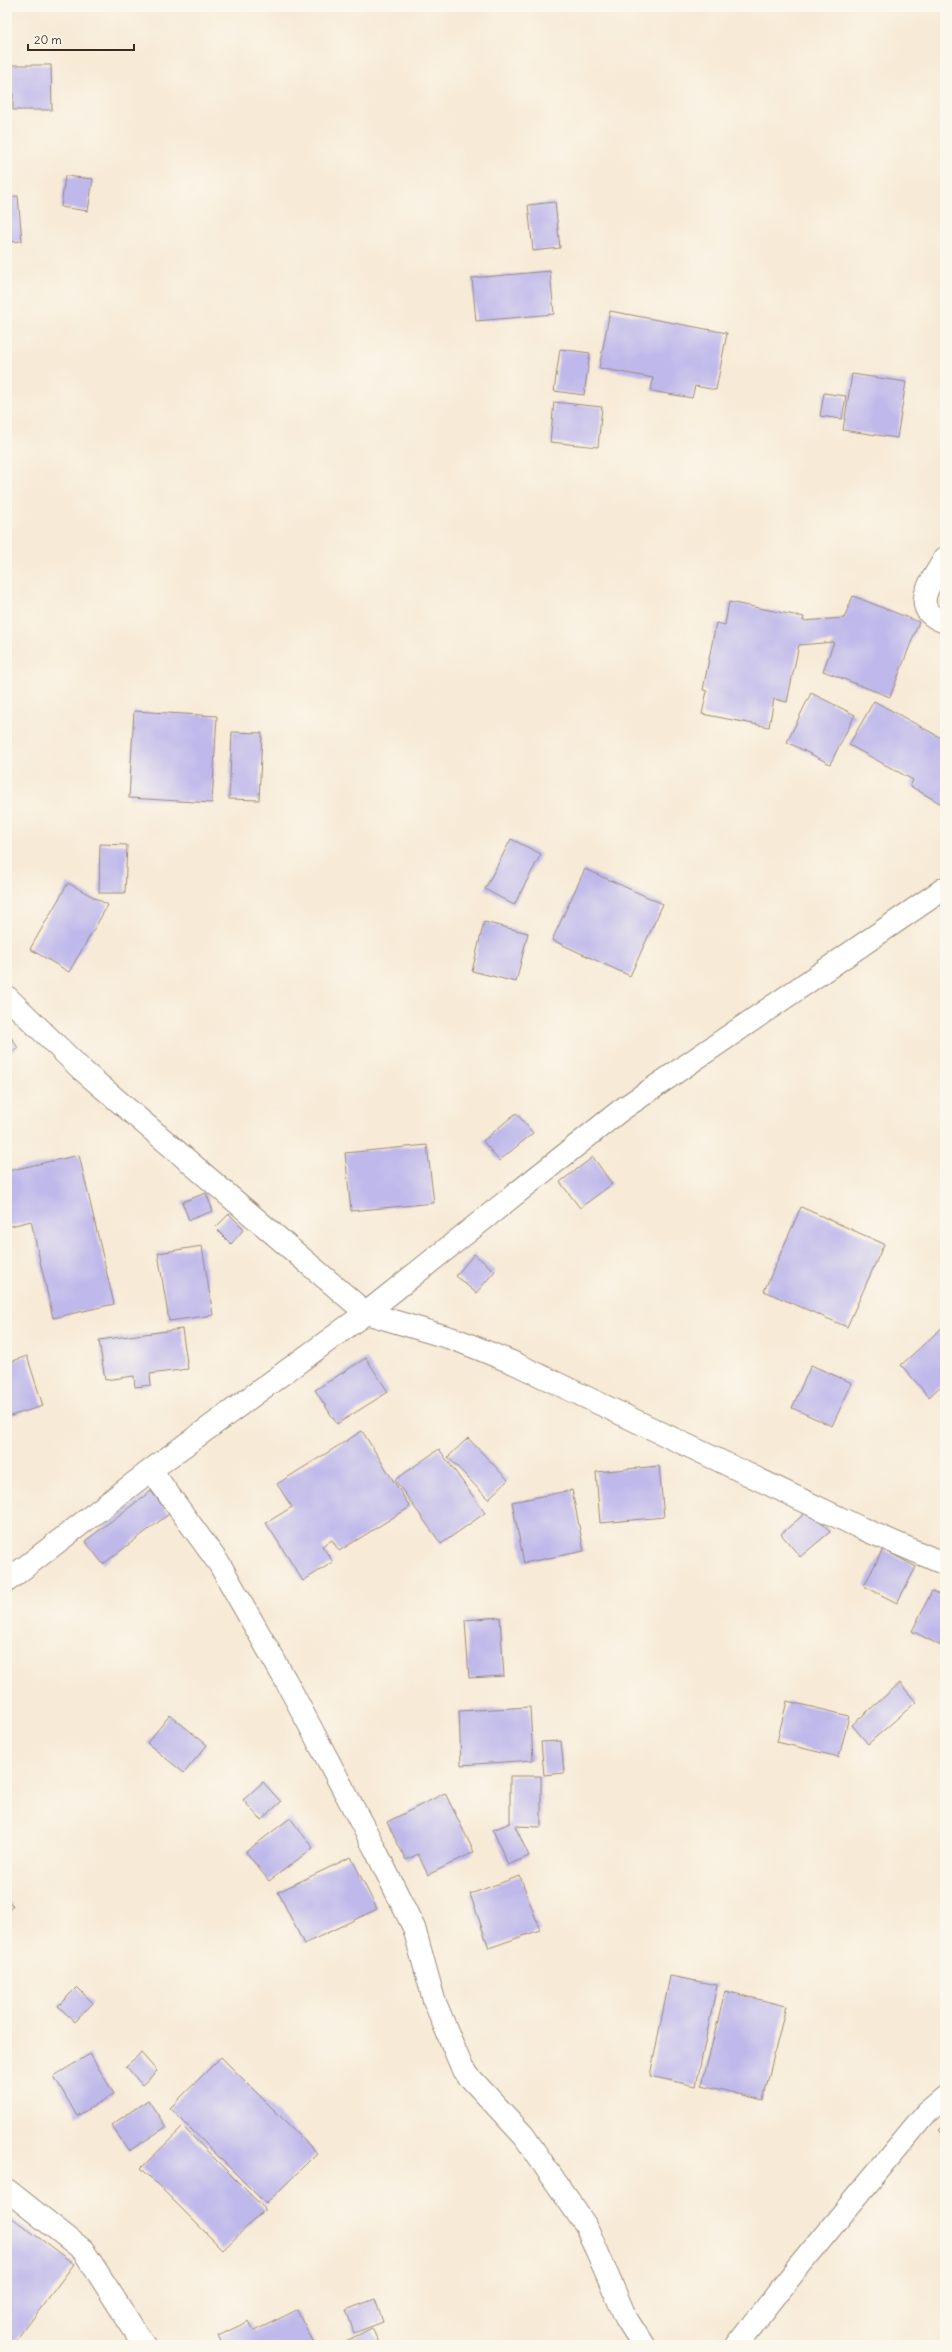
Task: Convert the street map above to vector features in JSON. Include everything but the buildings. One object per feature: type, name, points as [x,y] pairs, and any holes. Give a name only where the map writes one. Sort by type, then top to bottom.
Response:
[{"type":"street","points":[[945,558],[924,592],[926,607],[937,619],[945,622]]},
{"type":"street","points":[[7,1581],[151,1470],[366,1313],[621,1110],[945,888]]},
{"type":"street","points":[[7,997],[82,1070],[366,1313],[457,1340],[514,1363],[863,1529],[945,1564]]},
{"type":"street","points":[[151,1470],[220,1565],[286,1681],[370,1840],[414,1928],[434,2000],[464,2070],[524,2136],[586,2226],[626,2318],[643,2345]]},
{"type":"street","points":[[737,2345],[795,2271],[926,2113],[945,2097]]},
{"type":"street","points":[[7,2190],[83,2250],[144,2345]]}]
